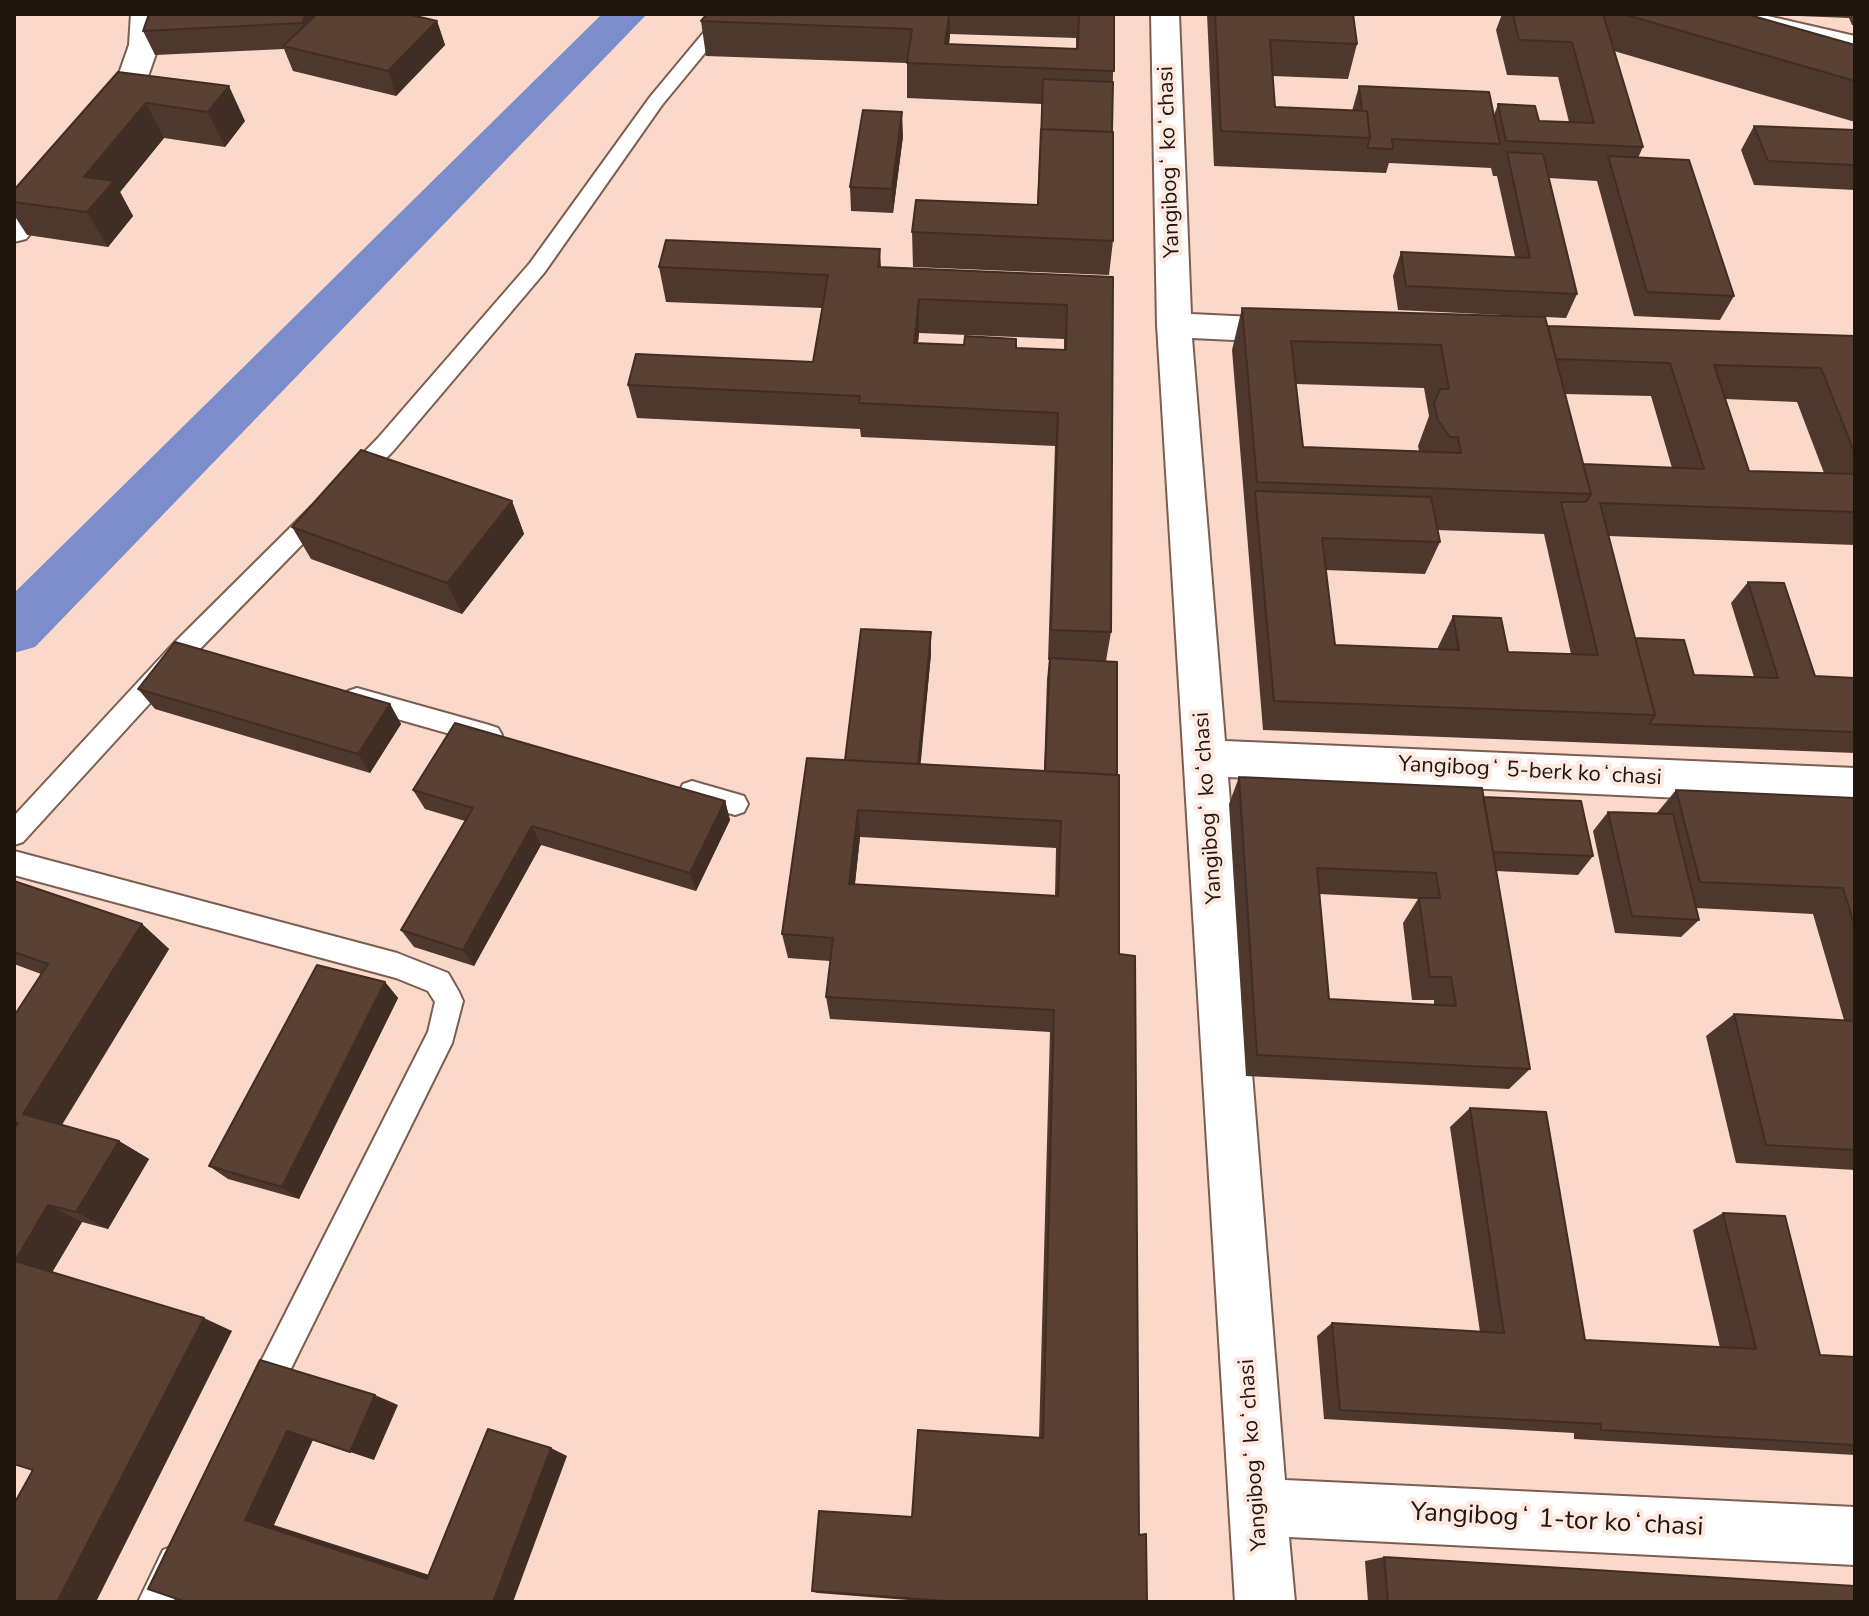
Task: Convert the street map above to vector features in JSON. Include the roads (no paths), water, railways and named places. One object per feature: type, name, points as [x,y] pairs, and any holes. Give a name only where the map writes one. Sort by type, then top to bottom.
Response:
[{"type":"street","points":[[14,231],[86,152],[130,85],[144,45],[145,14]]},
{"type":"street","name":"Yangibogʻ koʻchasi","points":[[1165,14],[1174,325],[1265,1602]]},
{"type":"street","points":[[1721,14],[1855,45]]},
{"type":"street","points":[[1174,325],[1333,333]]},
{"type":"street","name":"Yangibogʻ 5-berk koʻchasi","points":[[1205,758],[1855,787]]},
{"type":"street","name":"Yangibogʻ 1-tor koʻchasi","points":[[1258,1507],[1855,1536]]},
{"type":"lane","points":[[14,834],[184,649],[386,444],[537,268],[656,101],[728,14]]},
{"type":"lane","points":[[184,649],[215,658]]},
{"type":"lane","points":[[337,692],[505,740]]},
{"type":"lane","points":[[673,787],[735,804]]},
{"type":"lane","points":[[14,863],[397,966],[438,982],[449,1001],[442,1034],[248,1417]]},
{"type":"lane","points":[[155,1602],[191,1531]]},
{"type":"waterway","points":[[14,630],[626,14]]}]
